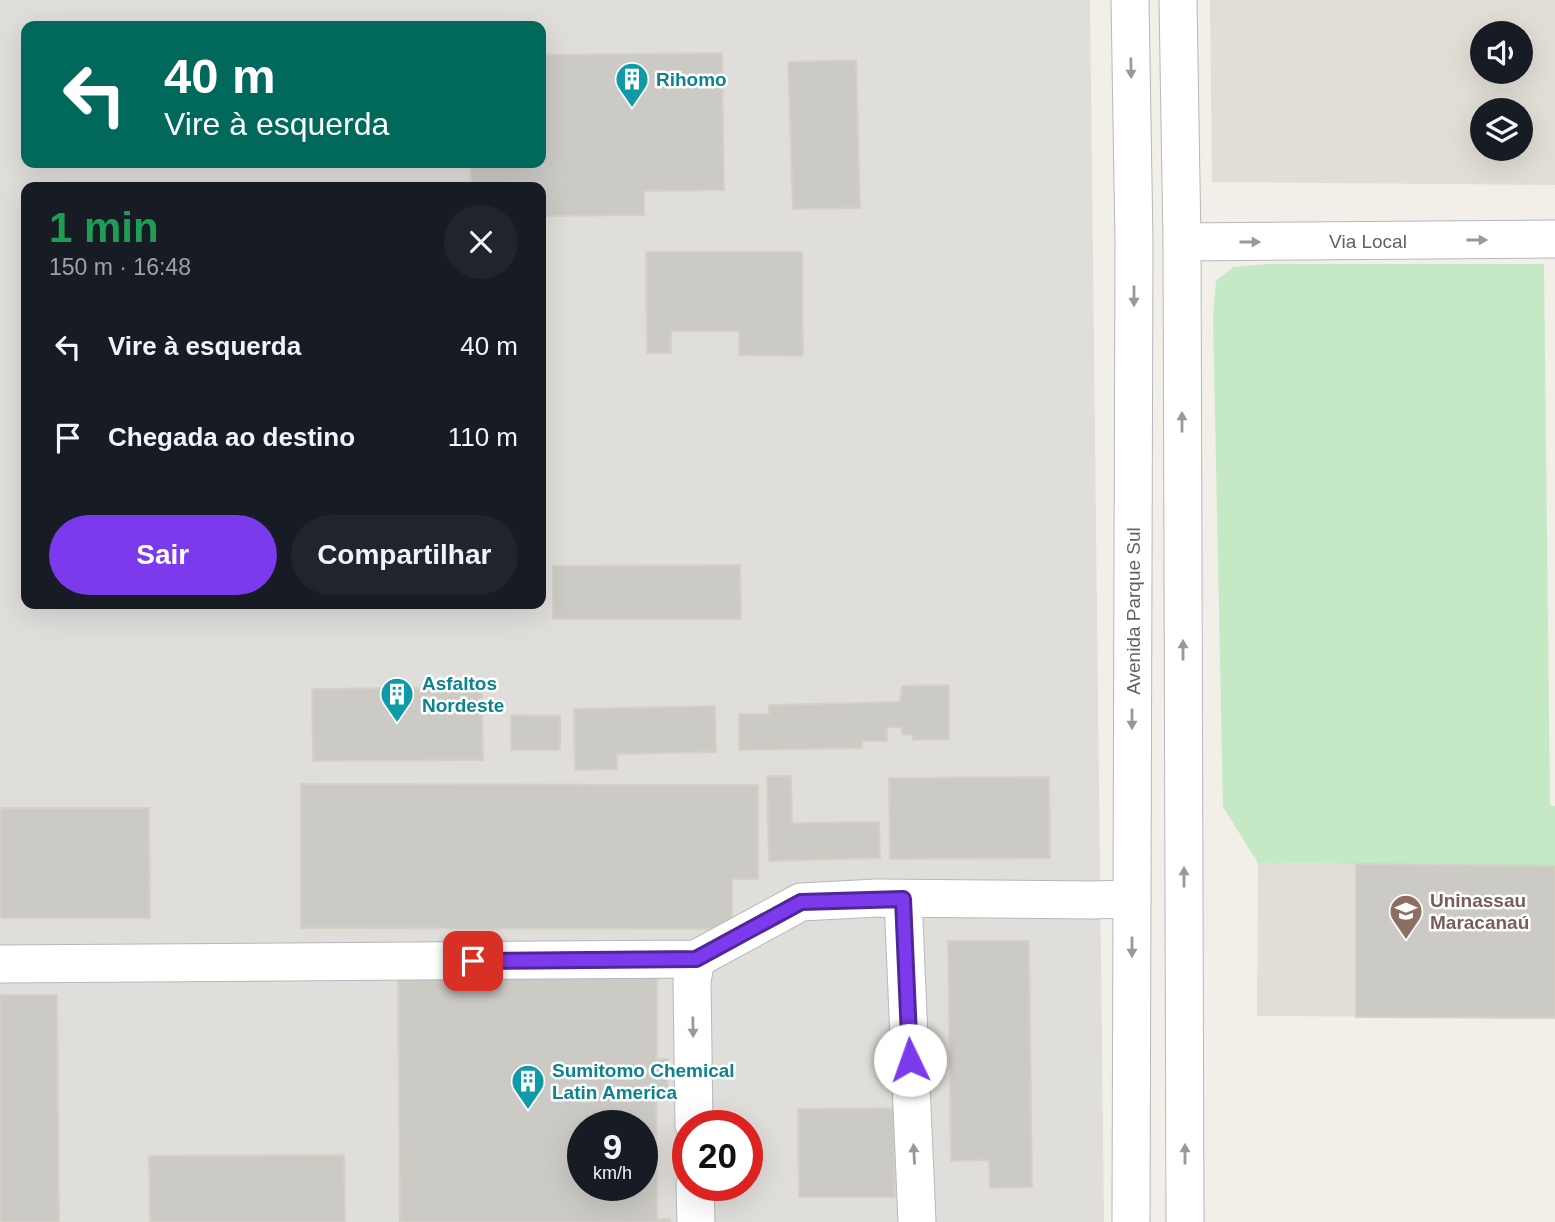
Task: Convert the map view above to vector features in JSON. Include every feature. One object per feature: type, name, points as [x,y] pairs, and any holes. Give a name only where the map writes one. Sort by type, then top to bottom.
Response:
[{"type":"street","name":"Avenida Parque Sul","points":[[1130,0],[1134,242],[1130,1222]]},
{"type":"street","points":[[1178,0],[1182,242],[1185,1222]]},
{"type":"street","name":"Via Local","points":[[1182,242],[1555,239]]},
{"type":"street","points":[[903,899],[917,1222]]},
{"type":"street","points":[[0,964],[696,959],[801,902],[1132,899]]},
{"type":"street","points":[[694,1110],[692,981],[696,959]]},
{"type":"street","points":[[695,1201],[696,1222]]},
{"type":"shaded area","points":[[0,0],[1090,0],[1104,1222],[0,1222]]},
{"type":"shaded area","points":[[1210,0],[1555,0],[1555,185],[1212,182]]},
{"type":"shaded area","name":"Uninassau Maracanaú","points":[[1258,863],[1555,866],[1555,1018],[1257,1016]]},
{"type":"green space","points":[[1268,264],[1544,264],[1550,805],[1555,806],[1555,866],[1258,863],[1223,807],[1213,316],[1216,281],[1233,267]]},
{"type":"building","name":"Rihomo","points":[[722,53],[724,190],[644,191],[644,215],[546,216],[546,182],[471,182],[471,168],[546,168],[546,55]]},
{"type":"building","points":[[856,60],[860,208],[793,209],[788,62]]},
{"type":"building","points":[[646,252],[802,252],[803,356],[739,355],[739,331],[671,331],[671,353],[647,353]]},
{"type":"building","points":[[740,565],[741,619],[553,619],[553,566]]},
{"type":"building","points":[[949,685],[949,739],[913,740],[913,735],[902,734],[901,727],[887,727],[887,741],[862,741],[862,748],[739,750],[739,714],[769,714],[769,705],[900,702],[902,686]]},
{"type":"building","name":"Asfaltos Nordeste","points":[[482,687],[483,760],[313,761],[312,689]]},
{"type":"building","points":[[715,706],[716,752],[617,754],[617,769],[575,770],[574,709]]},
{"type":"building","name":"Asfaltos Nordeste","points":[[511,715],[560,716],[560,750],[511,750]]},
{"type":"building","points":[[767,776],[791,776],[792,823],[879,822],[880,858],[769,861]]},
{"type":"building","points":[[1049,777],[1050,858],[890,859],[889,778]]},
{"type":"building","points":[[301,784],[758,785],[758,879],[732,879],[732,929],[301,928]]},
{"type":"building","points":[[0,808],[149,808],[150,918],[0,918]]},
{"type":"building","name":"Uninassau Maracanaú","points":[[1356,864],[1555,866],[1555,1018],[1356,1017]]},
{"type":"building","points":[[948,941],[1029,941],[1032,1187],[990,1188],[989,1160],[951,1161]]},
{"type":"building","name":"Sumitomo Chemical Latin America","points":[[657,977],[657,1059],[668,1059],[668,1097],[656,1097],[656,1110],[567,1110],[567,1201],[657,1201],[657,1219],[670,1219],[670,1222],[400,1222],[398,978]]},
{"type":"building","points":[[0,995],[57,995],[59,1222],[0,1222]]},
{"type":"building","points":[[894,1108],[895,1197],[799,1197],[798,1109]]},
{"type":"building","points":[[344,1155],[345,1222],[150,1222],[149,1156]]},
{"type":"place","name":"Rihomo","points":[[632,109]]},
{"type":"place","name":"Asfaltos Nordeste","points":[[397,724]]},
{"type":"place","name":"Uninassau Maracanaú","points":[[1406,941]]},
{"type":"place","name":"Sumitomo Chemical Latin America","points":[[528,1111]]},
{"type":"route","points":[[473,961],[696,959],[801,902],[903,899],[910,1060]]}]
